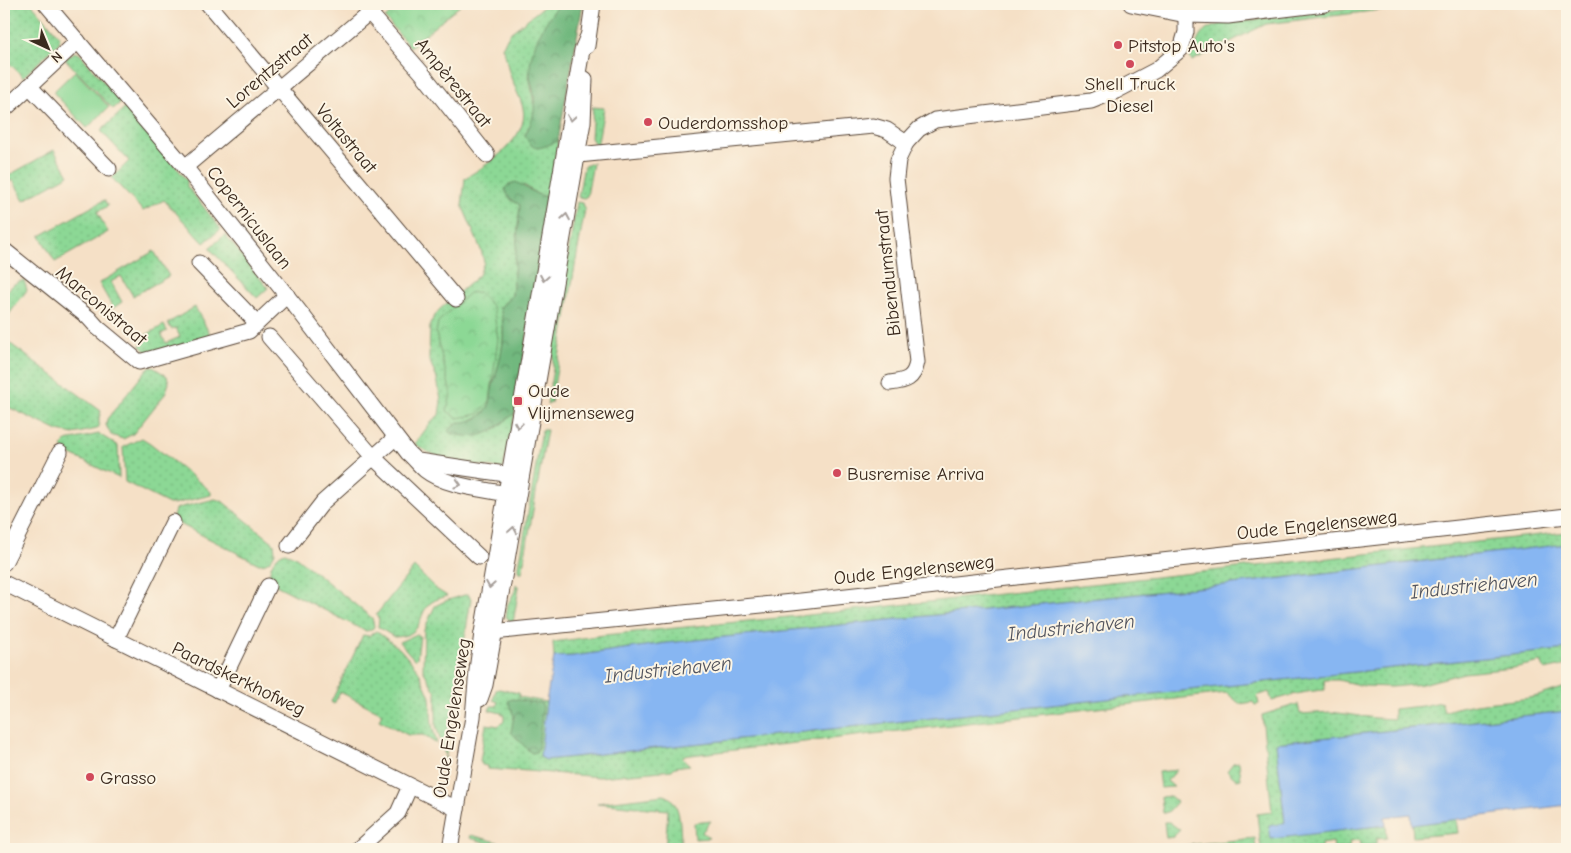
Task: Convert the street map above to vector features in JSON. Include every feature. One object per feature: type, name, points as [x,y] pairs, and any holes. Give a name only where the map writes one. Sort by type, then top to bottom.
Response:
[{"type":"street","name":"Copernicuslaan","points":[[46,4],[185,167],[395,438],[426,471],[444,480],[463,486],[512,495]]},
{"type":"street","name":"Voltastraat","points":[[208,4],[456,299]]},
{"type":"street","points":[[488,632],[571,156],[582,50],[588,36],[593,4]]},
{"type":"street","points":[[1131,4],[1186,15],[1228,16],[1325,4]]},
{"type":"street","name":"Lorentzstraat","points":[[185,167],[279,88],[368,9]]},
{"type":"street","name":"Ampèrestraat","points":[[368,9],[487,155]]},
{"type":"street","points":[[571,156],[873,126],[887,130],[906,143],[919,129],[935,120],[1091,101],[1116,91],[1156,70],[1182,49],[1186,32],[1186,15]]},
{"type":"street","points":[[4,110],[78,41]]},
{"type":"street","points":[[29,86],[109,169]]},
{"type":"street","name":"Bibendumstraat","points":[[890,383],[909,378],[915,371],[916,362],[896,178],[898,160],[906,143]]},
{"type":"street","name":"Marconistraat","points":[[4,250],[139,362],[249,331],[286,295]]},
{"type":"street","points":[[199,263],[257,322]]},
{"type":"street","points":[[270,337],[373,457],[479,557]]},
{"type":"street","points":[[289,546],[323,502],[395,438]]},
{"type":"street","points":[[4,563],[60,452]]},
{"type":"street","points":[[417,460],[516,476]]},
{"type":"street","name":"Oude Engelenseweg","points":[[450,849],[473,717],[477,670],[488,632],[792,602],[1567,516]]},
{"type":"street","points":[[116,639],[172,522]]},
{"type":"street","name":"Paardskerkhofweg","points":[[4,583],[457,809]]},
{"type":"street","points":[[218,690],[268,586]]},
{"type":"street","points":[[358,849],[398,813],[410,786]]},
{"type":"green space","points":[[4,4],[32,4],[60,37],[59,43],[23,77],[4,58]]},
{"type":"green space","points":[[401,4],[462,4],[410,47],[385,18]]},
{"type":"green space","points":[[547,4],[560,4],[554,10],[529,74],[535,110],[525,135],[538,148],[558,141],[549,198],[537,194],[524,185],[510,199],[520,205],[512,295],[500,308],[503,339],[500,359],[489,406],[481,415],[465,422],[491,432],[515,413],[503,469],[446,459],[415,444],[431,422],[439,415],[441,400],[437,379],[429,359],[430,323],[439,310],[479,275],[484,262],[481,250],[462,205],[465,178],[504,150],[520,130],[523,119],[522,104],[509,72],[502,47],[510,33]]},
{"type":"green space","points":[[560,4],[583,4],[558,141],[538,148],[531,145],[525,135],[534,109],[530,66],[538,37],[548,19]]},
{"type":"green space","points":[[1383,4],[1430,4],[1266,24],[1192,61],[1190,58],[1200,36],[1207,30],[1221,24]]},
{"type":"green space","points":[[75,52],[80,54],[121,102],[113,109],[65,59]]},
{"type":"green space","points":[[75,71],[109,107],[87,128],[53,92]]},
{"type":"green space","points":[[126,107],[187,180],[187,186],[221,229],[204,243],[164,200],[143,211],[112,178],[129,161],[101,131]]},
{"type":"green space","points":[[593,107],[604,108],[597,147],[591,138]]},
{"type":"green space","points":[[54,150],[69,175],[24,200],[13,180],[4,185],[4,178]]},
{"type":"green space","points":[[593,163],[587,196],[584,198],[578,197],[584,166]]},
{"type":"green space","points":[[516,182],[537,194],[549,198],[515,413],[486,434],[461,436],[448,431],[458,422],[471,421],[486,412],[490,404],[500,358],[503,329],[500,308],[512,295],[520,205],[507,194],[505,189],[508,185]]},
{"type":"green space","points":[[104,200],[108,206],[97,212],[108,232],[55,262],[40,236]]},
{"type":"green space","points":[[577,202],[583,203],[585,209],[551,403],[547,405],[553,369],[553,342]]},
{"type":"green space","points":[[225,235],[268,288],[257,298],[209,248]]},
{"type":"green space","points":[[154,251],[169,276],[133,296],[121,276],[111,282],[122,302],[113,308],[99,283]]},
{"type":"green space","points":[[24,280],[27,290],[4,321],[4,294],[14,284]]},
{"type":"green space","points":[[479,292],[493,307],[498,339],[490,401],[479,414],[457,418],[447,411],[451,394],[436,333],[438,322],[469,293]]},
{"type":"green space","points":[[195,307],[211,336],[150,355],[140,346],[146,338],[144,336],[164,325],[167,331],[161,334],[166,343],[180,337],[176,328],[171,329],[168,323]]},
{"type":"green space","points":[[4,339],[101,411],[99,427],[73,434],[58,431],[4,405]]},
{"type":"green space","points":[[153,367],[167,376],[169,383],[165,394],[133,434],[123,439],[111,435],[106,425],[107,419],[148,368]]},
{"type":"green space","points":[[542,430],[547,430],[522,573],[519,571],[519,566]]},
{"type":"green space","points":[[99,434],[118,446],[119,478],[65,452],[62,446],[66,441]]},
{"type":"green space","points":[[142,438],[208,489],[211,495],[169,504],[125,482],[123,447]]},
{"type":"green space","points":[[215,499],[222,501],[274,543],[275,552],[269,561],[259,564],[176,522],[173,517],[175,510],[178,508]]},
{"type":"green space","points":[[1567,532],[1567,544],[1224,585],[667,643],[554,657],[553,642],[604,635],[799,616]]},
{"type":"green space","points":[[285,552],[295,556],[372,618],[374,626],[372,630],[363,630],[272,583],[270,569],[277,557]]},
{"type":"green space","points":[[414,567],[436,589],[447,596],[434,601],[427,607],[416,629],[411,633],[394,637],[378,627],[379,619],[376,615]]},
{"type":"green space","points":[[516,584],[519,587],[513,623],[506,617],[508,604],[515,591]]},
{"type":"green space","points":[[468,594],[471,599],[444,767],[445,755],[436,726],[436,693],[423,670],[424,630],[435,606]]},
{"type":"green space","points":[[376,631],[400,649],[418,670],[430,697],[432,725],[437,744],[423,735],[408,735],[379,720],[382,713],[340,692],[334,704],[331,702],[363,635],[369,636]]},
{"type":"green space","points":[[417,634],[420,636],[417,658],[415,660],[399,642]]},
{"type":"green space","points":[[1567,649],[1567,665],[1545,670],[1541,662],[1513,668],[1464,673],[1422,684],[1392,687],[1364,686],[1338,680],[1324,680],[1325,690],[1312,691],[1272,701],[1269,692],[1257,696],[1259,704],[1255,705],[1253,702],[1240,704],[1227,693],[683,756],[682,758],[690,765],[675,767],[672,770],[600,777],[487,769],[487,766],[482,765],[480,761],[486,724],[499,726],[504,721],[504,715],[489,710],[491,706],[497,706],[498,702],[493,700],[496,690],[499,689],[519,693],[519,697],[546,702],[540,757],[546,760]]},
{"type":"green space","points":[[1567,687],[1567,711],[1276,743],[1285,824],[1271,838],[1386,825],[1387,838],[1376,839],[1376,845],[1361,846],[1360,840],[1349,841],[1350,847],[1334,849],[1333,842],[1321,844],[1321,849],[1261,849],[1257,814],[1272,812],[1262,715],[1298,704],[1300,714],[1331,712],[1394,719],[1394,709],[1441,702],[1444,712],[1476,704],[1534,697]]},
{"type":"green space","points":[[512,699],[541,703],[543,706],[538,749],[536,752],[532,753],[529,751],[511,732],[514,716],[508,701]]},
{"type":"green space","points":[[1239,762],[1241,779],[1237,780],[1227,771],[1233,763]]},
{"type":"green space","points":[[1177,770],[1167,781],[1174,787],[1160,788],[1158,772]]},
{"type":"green space","points":[[664,795],[675,803],[679,818],[681,849],[665,849],[668,810],[597,803]]},
{"type":"green space","points":[[1170,796],[1177,802],[1168,812],[1163,813],[1161,797]]},
{"type":"green space","points":[[1456,819],[1458,833],[1413,837],[1412,825]]},
{"type":"green space","points":[[711,821],[702,832],[709,838],[695,839],[694,823]]},
{"type":"green space","points":[[1164,822],[1169,822],[1180,830],[1173,837],[1166,838]]},
{"type":"green space","points":[[471,835],[501,843],[546,849],[509,849],[470,838]]},
{"type":"green space","points":[[1255,838],[1256,849],[1170,849],[1169,847]]},
{"type":"water","name":"Industriehaven","points":[[1567,544],[1567,649],[546,760],[540,757],[546,702],[554,657],[667,643],[1224,585]]},
{"type":"water","points":[[1567,711],[1567,805],[1412,825],[1411,814],[1385,817],[1386,825],[1271,839],[1269,826],[1285,823],[1276,743]]},
{"type":"place","name":"Pitstop Auto's","points":[[1118,45]]},
{"type":"place","name":"Shell Truck Diesel","points":[[1130,64]]},
{"type":"place","name":"Ouderdomsshop","points":[[648,122]]},
{"type":"place","name":"Oude Vlijmenseweg","points":[[518,401]]},
{"type":"place","name":"Busremise Arriva","points":[[837,473]]},
{"type":"place","name":"Grasso","points":[[90,777]]}]
